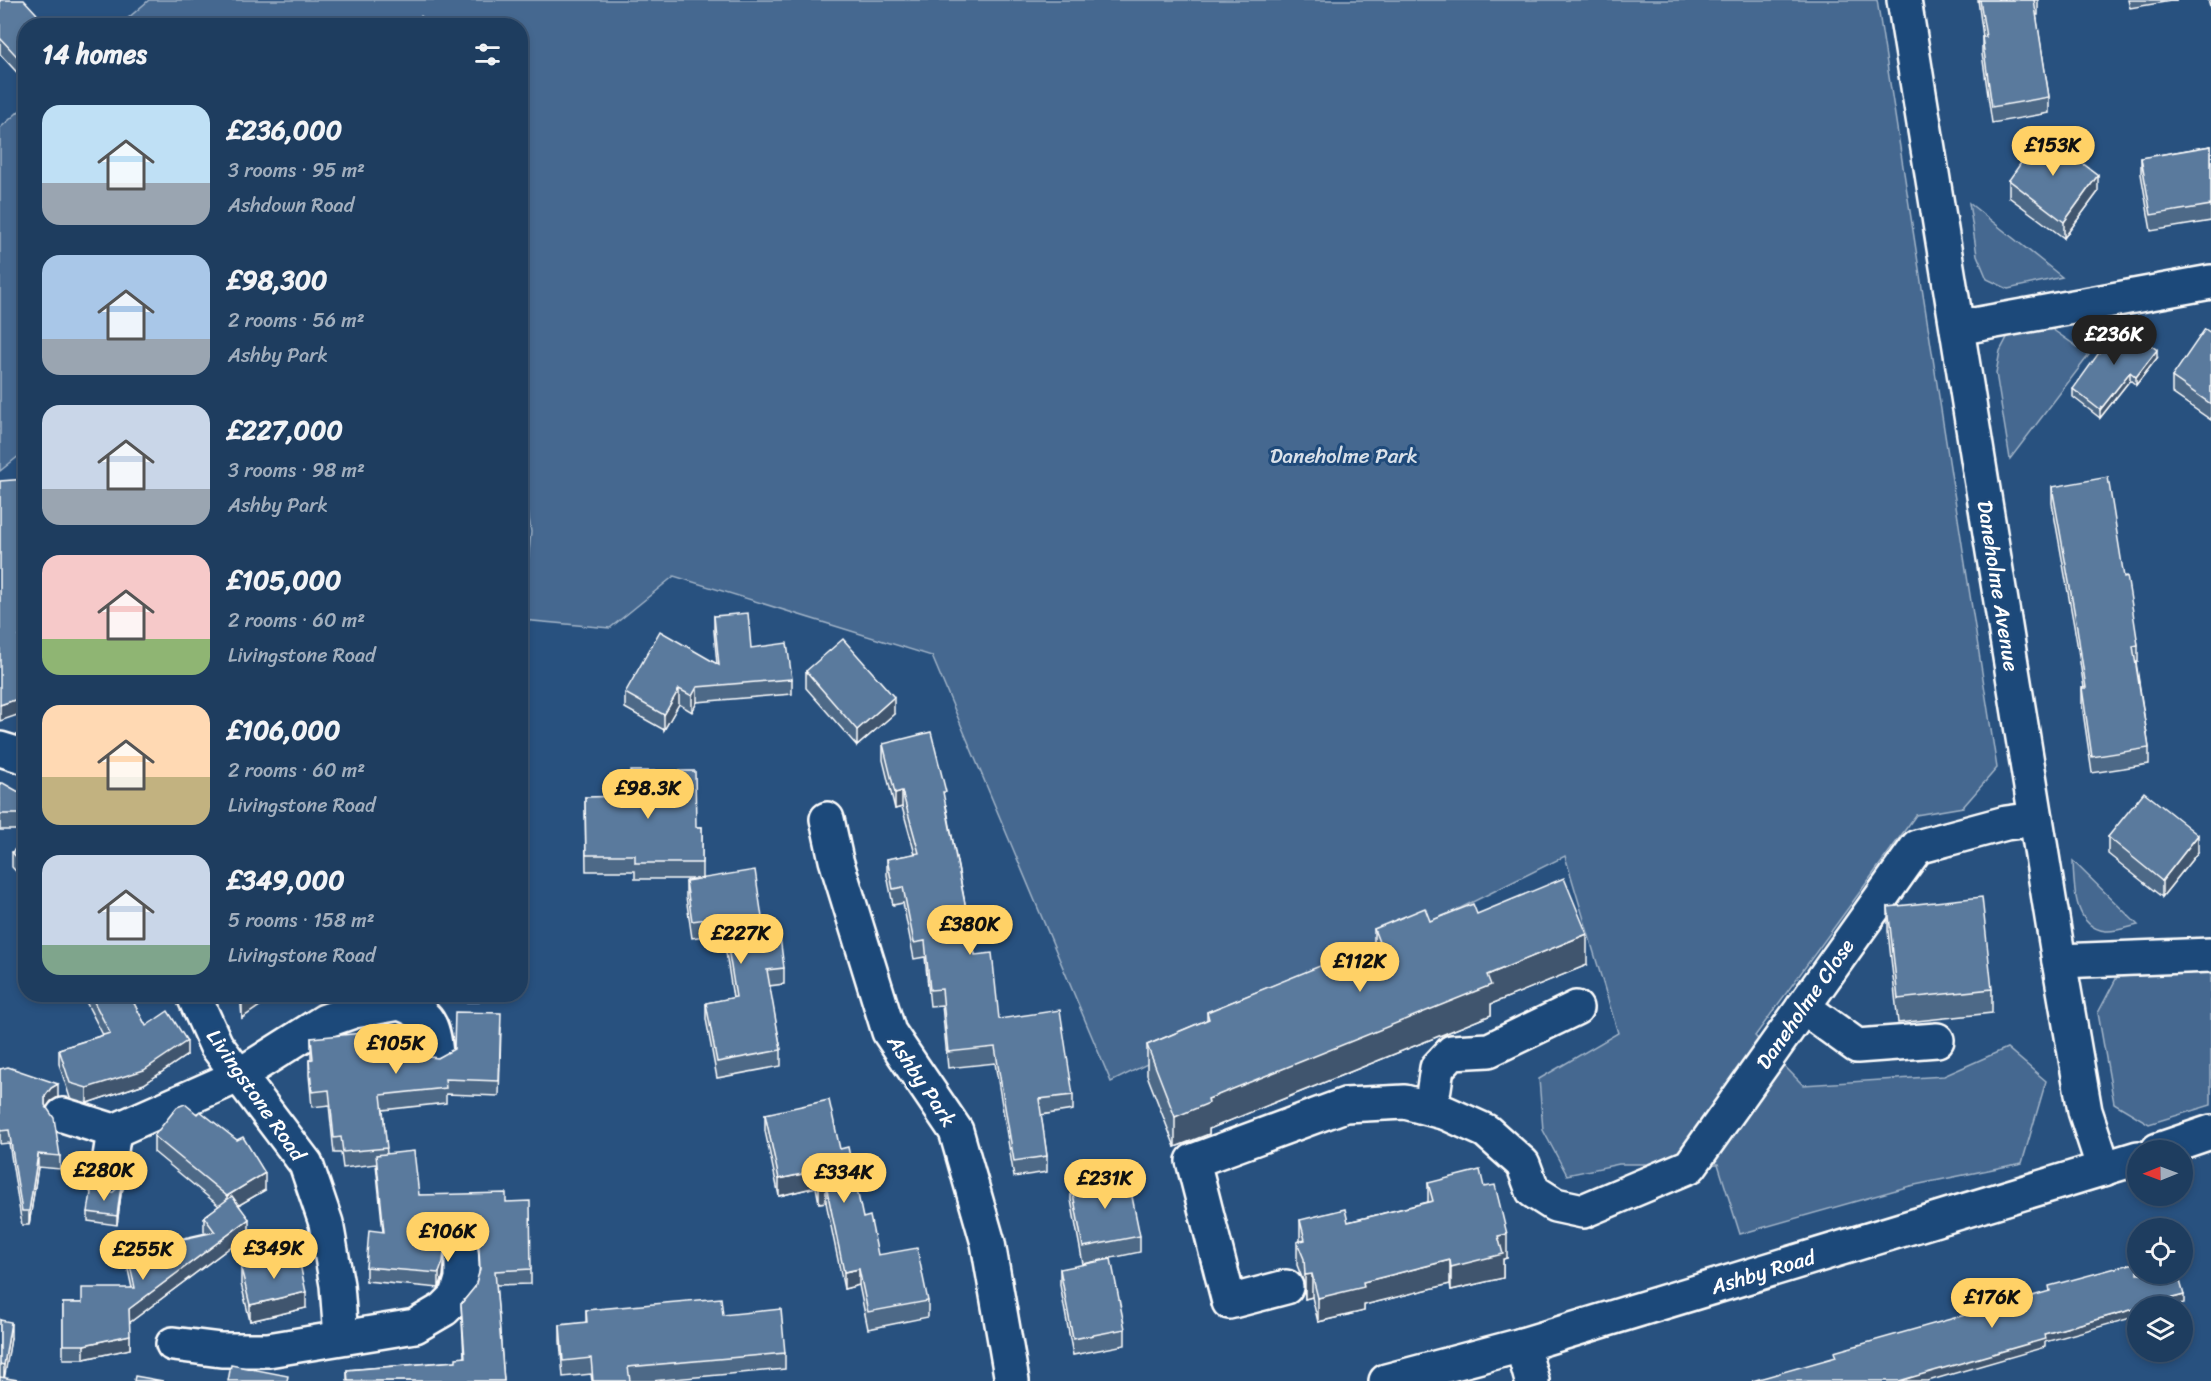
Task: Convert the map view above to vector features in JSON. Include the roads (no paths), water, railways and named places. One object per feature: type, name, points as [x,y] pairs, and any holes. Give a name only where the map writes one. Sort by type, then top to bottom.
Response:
[{"type":"street","name":"Daneholme Avenue","points":[[1904,0],[2059,961],[2085,1111],[2104,1169]]},
{"type":"street","points":[[1957,328],[2211,282]]},
{"type":"street","points":[[0,748],[18,754]]},
{"type":"street","name":"Ashby Park","points":[[827,819],[836,860],[889,1032],[956,1131],[988,1243],[1012,1381]]},
{"type":"street","name":"Daneholme Close","points":[[1431,1108],[1486,1131],[1523,1164],[1533,1191],[1556,1204],[1582,1211],[1690,1166],[1917,847],[2006,823],[2036,819]]},
{"type":"street","points":[[2059,961],[2211,955]]},
{"type":"street","name":"Livingstone Road","points":[[197,1002],[216,1045],[306,1164],[326,1223],[338,1285],[341,1337]]},
{"type":"street","points":[[63,1115],[114,1131],[238,1076],[325,1022],[354,1011],[391,1002]]},
{"type":"street","points":[[407,1002],[429,1021],[435,1036],[436,1055]]},
{"type":"street","points":[[1803,1007],[1857,1046],[1937,1040]]},
{"type":"street","points":[[1286,1287],[1229,1302],[1193,1161],[1345,1105],[1406,1102],[1431,1108],[1437,1068],[1452,1052],[1489,1050],[1576,1008]]},
{"type":"street","points":[[106,1183],[114,1131]]},
{"type":"street","points":[[2187,1140],[2211,1132]]},
{"type":"street","name":"Ashby Road","points":[[1386,1381],[1522,1345],[2127,1162]]},
{"type":"street","points":[[173,1344],[221,1350],[268,1350],[415,1326],[444,1309],[457,1296],[462,1279],[462,1255]]},
{"type":"street","points":[[1522,1345],[1532,1381]]},
{"type":"park label","name":"Daneholme Park","points":[[1344,456]]}]
